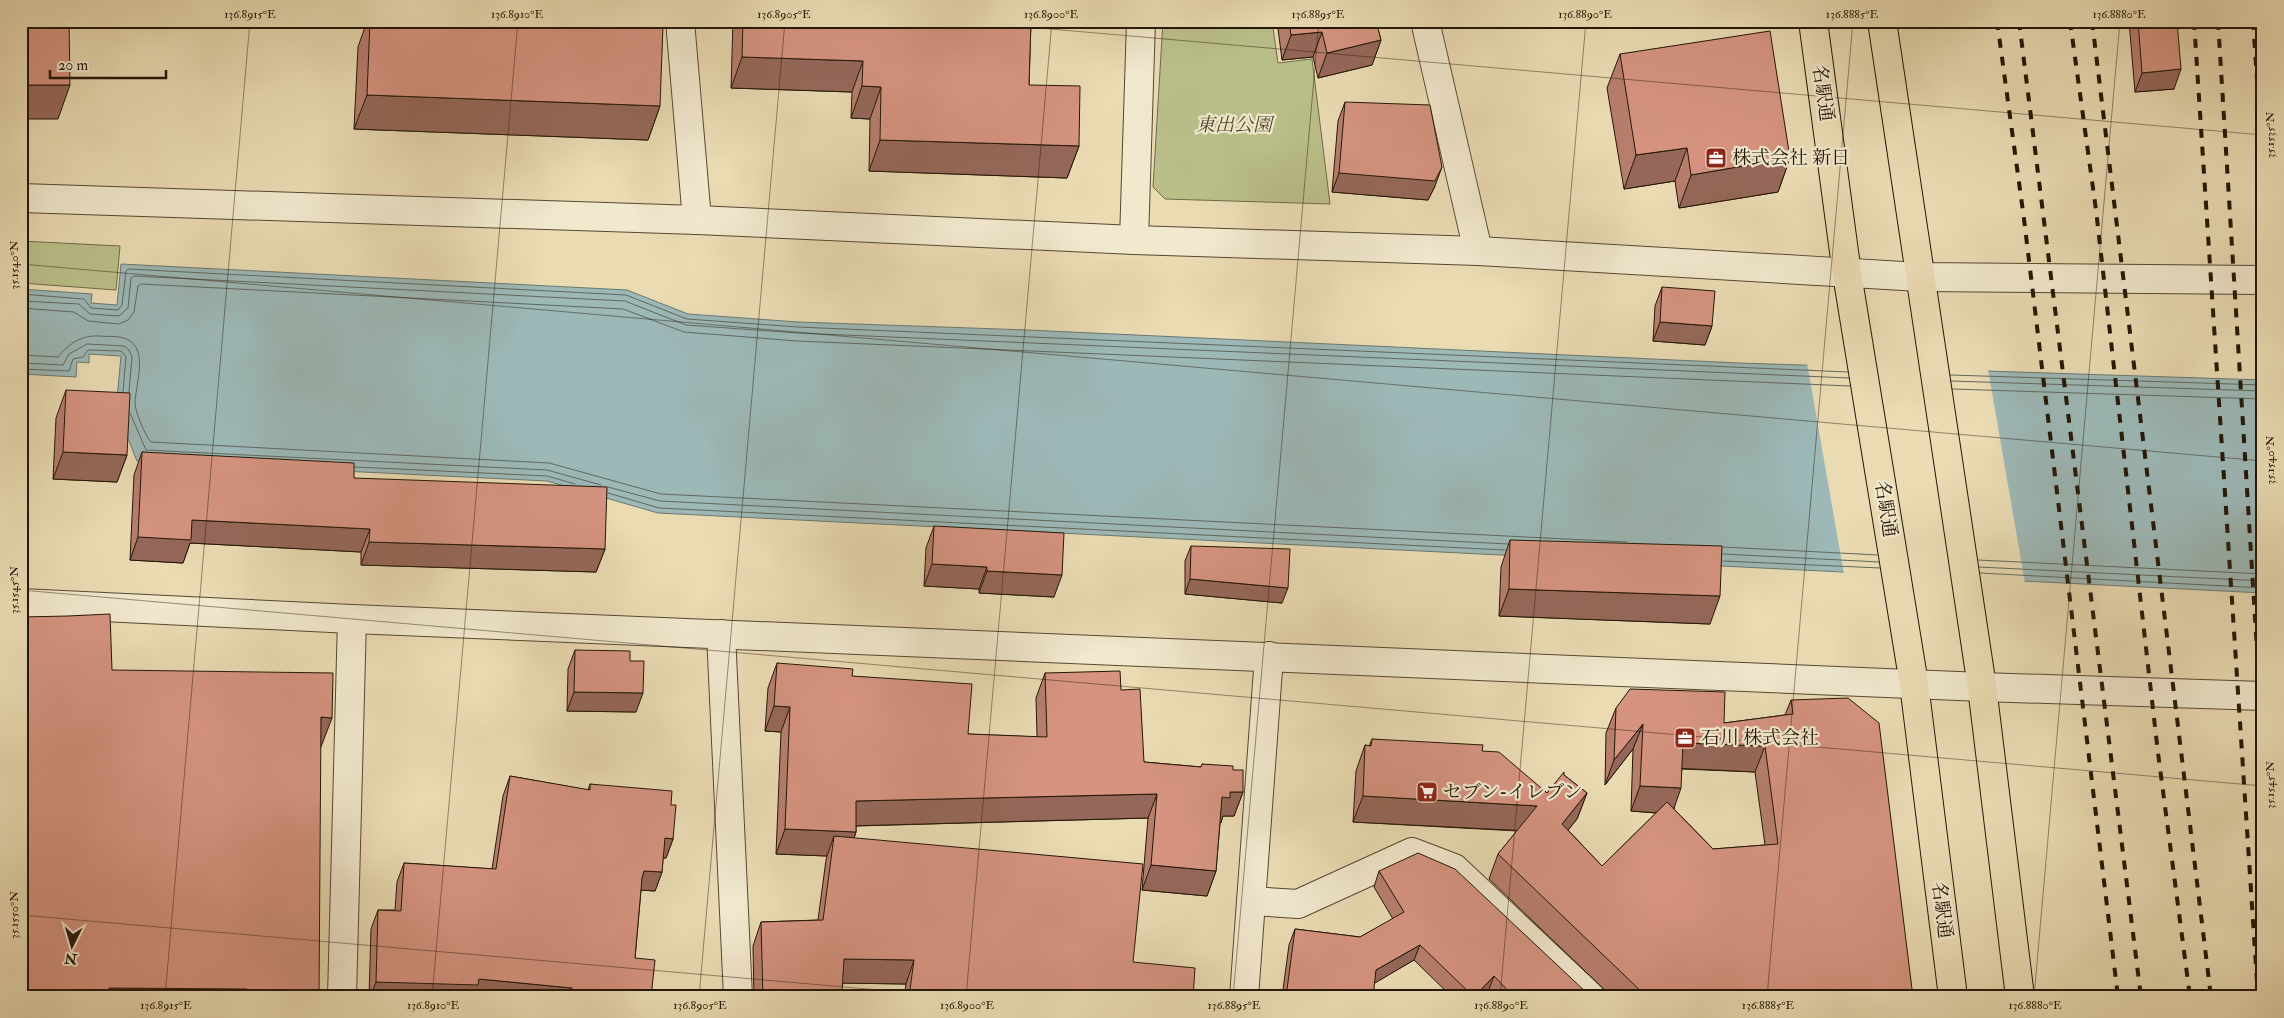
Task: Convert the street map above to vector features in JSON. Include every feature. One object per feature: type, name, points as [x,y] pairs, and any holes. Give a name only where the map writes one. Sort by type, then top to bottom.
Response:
[{"type":"main road","name":"名駅通","points":[[1813,21],[1847,274],[1914,684],[1953,997]]},
{"type":"main road","points":[[1882,21],[1929,342],[1969,595],[2020,997]]},
{"type":"street","points":[[680,21],[697,220]]},
{"type":"street","points":[[1134,240],[1141,21]]},
{"type":"street","points":[[1426,21],[1478,251]]},
{"type":"street","points":[[21,198],[697,220],[1134,240],[1478,251],[1920,277],[2263,280]]},
{"type":"street","points":[[21,603],[352,619],[1982,687],[2263,696]]},
{"type":"street","points":[[342,997],[352,619]]},
{"type":"street","points":[[721,634],[738,997]]},
{"type":"street","points":[[1244,997],[1269,656]]},
{"type":"street","points":[[1251,901],[1298,904],[1412,852],[1454,868],[1592,997]]},
{"type":"green space","name":"東出公園","points":[[1163,21],[1272,21],[1278,63],[1312,59],[1330,204],[1165,199],[1153,187]]},
{"type":"green space","points":[[21,241],[120,246],[116,290],[21,283]]},
{"type":"water","points":[[121,264],[627,290],[688,314],[798,322],[1028,330],[1739,363],[2263,380],[2263,593],[658,513],[547,481],[137,461],[116,409],[121,356],[89,354],[89,363],[77,362],[76,377],[21,374],[21,289],[92,294],[91,303],[117,305]]},
{"type":"pier","points":[[1807,363],[1988,369],[2025,583],[1844,574]]},
{"type":"building","points":[[21,21],[69,21],[70,85],[21,85]]},
{"type":"building","points":[[370,21],[572,21],[663,25],[660,106],[367,95]]},
{"type":"building","points":[[743,21],[1031,21],[1029,85],[1080,86],[1079,146],[880,140],[881,87],[862,86],[863,61],[742,57]]},
{"type":"building","points":[[1289,21],[1376,21],[1381,40],[1327,53],[1322,32],[1291,35]]},
{"type":"building","points":[[2138,21],[2177,21],[2181,69],[2142,73]]},
{"type":"building","points":[[1770,31],[1790,158],[1691,175],[1687,148],[1636,155],[1620,54]]},
{"type":"building","points":[[1345,102],[1430,105],[1442,167],[1435,181],[1339,173]]},
{"type":"building","points":[[1662,287],[1715,291],[1712,326],[1660,322]]},
{"type":"building","points":[[66,390],[130,393],[127,455],[63,452]]},
{"type":"building","points":[[142,452],[354,463],[354,478],[607,487],[605,549],[369,542],[370,529],[192,520],[191,540],[138,537]]},
{"type":"building","points":[[934,526],[1064,533],[1062,575],[987,571],[987,567],[932,564]]},
{"type":"building","points":[[1510,540],[1722,546],[1720,596],[1509,589]]},
{"type":"building","points":[[1191,546],[1290,549],[1288,588],[1190,579]]},
{"type":"building","points":[[110,614],[112,670],[333,673],[332,718],[321,717],[319,997],[247,997],[247,989],[109,988],[109,997],[21,997],[21,617]]},
{"type":"building","points":[[575,650],[630,651],[630,661],[644,661],[643,693],[574,692]]},
{"type":"building","points":[[777,663],[853,669],[852,676],[972,684],[968,734],[1047,737],[1045,673],[1120,671],[1121,690],[1140,689],[1144,762],[1201,767],[1202,764],[1233,766],[1233,770],[1243,770],[1243,792],[1230,792],[1230,798],[1222,797],[1216,871],[1151,865],[1157,794],[856,801],[856,832],[785,829],[790,707],[774,706]]},
{"type":"building","points":[[1630,689],[1725,692],[1724,723],[1793,714],[1791,700],[1848,698],[1879,723],[1913,997],[1647,997],[1498,854],[1537,806],[1363,796],[1365,745],[1371,746],[1372,739],[1483,745],[1482,751],[1499,752],[1547,793],[1564,772],[1564,775],[1587,793],[1562,824],[1602,866],[1667,802],[1713,849],[1778,844],[1765,746],[1683,743],[1681,788],[1640,786],[1643,724],[1614,760],[1616,708]]},
{"type":"building","points":[[510,776],[590,790],[590,784],[672,791],[671,805],[676,805],[673,839],[665,838],[662,872],[644,871],[642,878],[635,958],[655,960],[651,997],[571,997],[572,988],[479,979],[478,985],[376,982],[378,910],[401,911],[404,863],[496,869]]},
{"type":"building","points":[[834,836],[1143,864],[1133,962],[1195,968],[1193,997],[909,997],[914,960],[844,959],[842,991],[834,991],[834,997],[763,997],[761,922],[823,920]]},
{"type":"building","points":[[1418,853],[1455,869],[1588,994],[1585,997],[1514,997],[1494,976],[1474,997],[1420,945],[1376,970],[1373,997],[1286,997],[1295,929],[1360,937],[1404,912],[1379,871]]},
{"type":"railway","points":[[1997,21],[2024,219],[2118,997]]},
{"type":"railway","points":[[2019,21],[2141,997]]},
{"type":"railway","points":[[2070,21],[2096,210],[2158,753],[2190,997]]},
{"type":"railway","points":[[2092,21],[2211,997]]},
{"type":"railway","points":[[2194,21],[2258,997]]},
{"type":"railway","points":[[2218,21],[2263,747]]},
{"type":"railway","points":[[2253,21],[2263,168]]},
{"type":"place","name":"株式会社 新日","points":[[1716,158]]},
{"type":"place","name":"石川 株式会社","points":[[1685,738]]},
{"type":"place","name":"セブン-イレブン","points":[[1427,792]]}]
